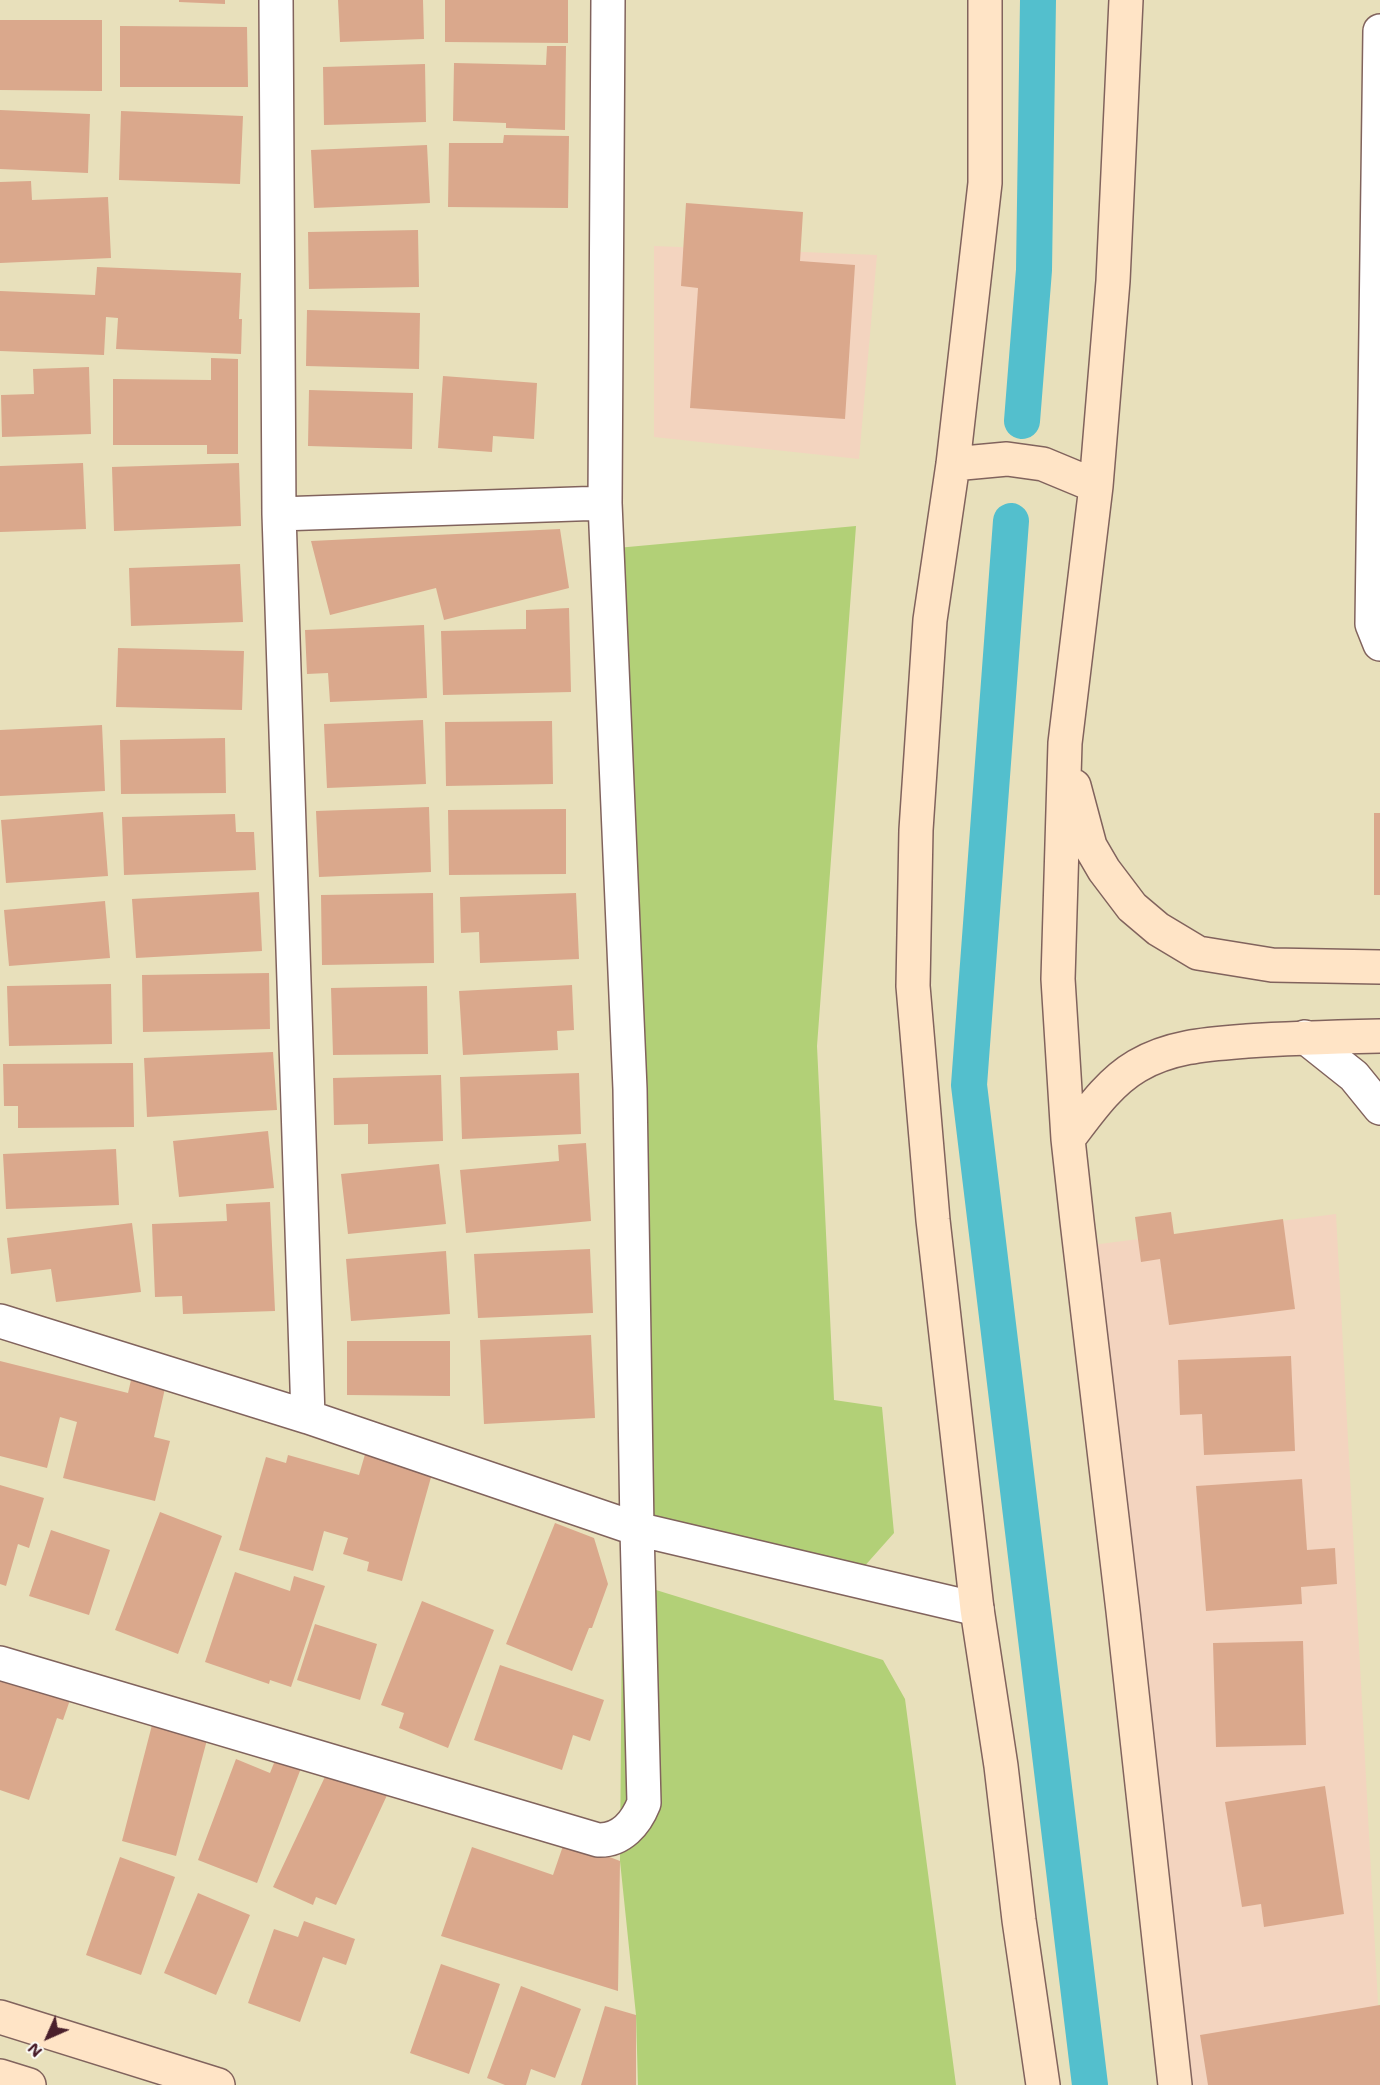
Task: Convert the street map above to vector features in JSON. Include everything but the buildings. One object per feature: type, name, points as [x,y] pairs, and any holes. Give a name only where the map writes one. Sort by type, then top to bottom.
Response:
[{"type":"street","points":[[276,0],[279,514],[308,1417]]},
{"type":"street","points":[[0,1663],[587,1837],[610,1840],[637,1820],[644,1803],[630,1089],[605,503],[608,0]]},
{"type":"street","points":[[985,0],[985,183],[953,464],[930,620],[916,830],[913,986],[933,1220],[977,1609],[1001,1766],[1019,1920],[1043,2085]]},
{"type":"street","points":[[1126,0],[1113,281],[1096,486],[1065,743],[1058,979],[1068,1139],[1175,2085]]},
{"type":"street","points":[[1380,31],[1372,624],[1380,644]]},
{"type":"street","points":[[953,464],[1007,459],[1043,464],[1096,486]]},
{"type":"street","points":[[279,514],[605,503]]},
{"type":"street","points":[[1065,743],[1090,846],[1104,870],[1132,907],[1158,929],[1198,953],[1227,959],[1272,965],[1380,967]]},
{"type":"street","points":[[1068,1139],[1108,1089],[1136,1066],[1161,1054],[1194,1045],[1305,1037],[1380,1036]]},
{"type":"street","points":[[1305,1037],[1354,1076],[1380,1108]]},
{"type":"street","points":[[0,1321],[308,1417],[637,1529],[977,1609]]},
{"type":"street","points":[[0,2017],[218,2085]]},
{"type":"street","points":[[0,2076],[29,2085]]},
{"type":"shaded area","points":[[654,246],[877,255],[859,459],[654,437]]},
{"type":"shaded area","points":[[1336,1214],[1380,2041],[1380,2085],[1157,2085],[1068,1248]]},
{"type":"green space","points":[[856,526],[817,1046],[834,1400],[882,1407],[894,1533],[862,1569],[653,1515],[606,549]]},
{"type":"green space","points":[[656,1590],[883,1660],[905,1699],[956,2085],[638,2085],[636,2015],[620,1861],[622,1608]]},
{"type":"waterway","points":[[1022,421],[1034,270],[1038,0]]},
{"type":"waterway","points":[[1011,521],[969,1085],[1090,2085]]}]
